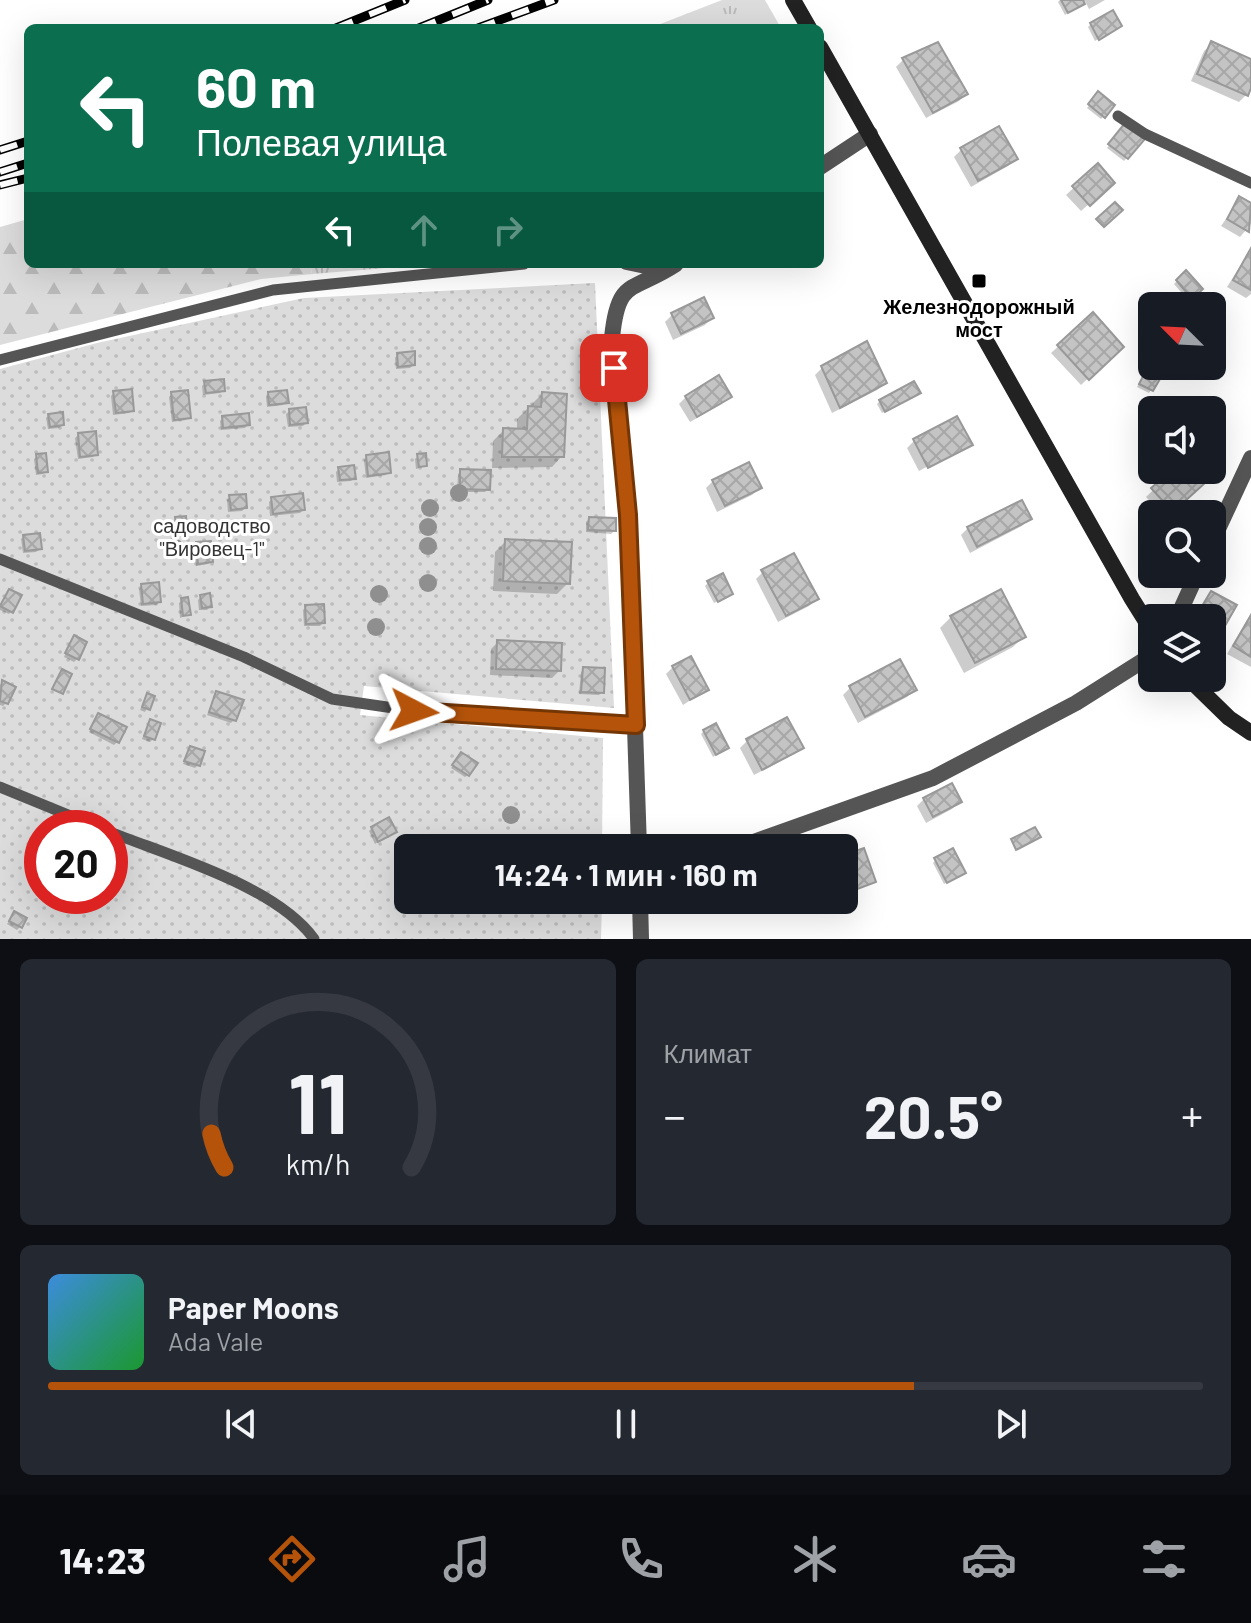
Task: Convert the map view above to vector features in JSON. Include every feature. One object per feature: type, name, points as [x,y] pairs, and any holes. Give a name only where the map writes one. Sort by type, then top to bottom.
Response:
[{"type":"main road","points":[[793,0],[807,24]]},
{"type":"main road","points":[[824,54],[1138,608]]},
{"type":"main road","points":[[1202,692],[1229,718],[1251,733]]},
{"type":"street","points":[[824,164],[870,134]]},
{"type":"street","points":[[639,834],[628,515],[612,338],[615,309],[625,291],[670,268]]},
{"type":"street","points":[[1226,512],[1251,458]]},
{"type":"street","points":[[776,834],[933,778],[1076,703],[1138,664]]},
{"type":"street","points":[[640,914],[641,939]]},
{"type":"lane","points":[[1118,116],[1145,134],[1251,183]]},
{"type":"lane","points":[[0,360],[273,290],[485,268]]},
{"type":"lane","points":[[0,559],[244,657],[332,699],[414,711],[636,725]]},
{"type":"lane","points":[[0,787],[56,810]]},
{"type":"lane","points":[[128,839],[207,870],[261,896],[284,910],[314,939]]},
{"type":"green space","points":[[722,0],[765,0],[779,24],[660,24]]},
{"type":"green space","points":[[24,220],[24,268],[311,268],[312,274],[261,279],[0,345],[0,227]]},
{"type":"green space","points":[[311,268],[386,268],[312,274]]},
{"type":"green space","name":"садоводство \"Вировец-1\"","points":[[595,283],[614,708],[364,686],[360,715],[603,738],[602,834],[394,834],[394,914],[602,914],[601,939],[0,939],[0,369],[97,343],[304,298]]},
{"type":"building","points":[[1061,0],[1083,0],[1085,4],[1068,13]]},
{"type":"building","points":[[1113,10],[1122,26],[1099,40],[1090,23]]},
{"type":"building","points":[[1211,41],[1251,59],[1248,96],[1197,74]]},
{"type":"building","points":[[938,42],[968,94],[933,113],[902,58]]},
{"type":"building","points":[[1098,91],[1115,105],[1105,118],[1088,104]]},
{"type":"building","points":[[1125,123],[1145,139],[1128,159],[1108,144]]},
{"type":"building","points":[[999,126],[1018,159],[978,181],[960,148]]},
{"type":"building","points":[[1098,163],[1115,183],[1090,206],[1072,186]]},
{"type":"building","points":[[1239,196],[1251,203],[1249,232],[1227,219]]},
{"type":"building","points":[[1115,202],[1123,210],[1104,227],[1096,219]]},
{"type":"building","points":[[1251,248],[1251,290],[1233,280]]},
{"type":"building","points":[[1186,270],[1203,289],[1186,292],[1176,280]]},
{"type":"building","points":[[704,297],[714,318],[681,334],[671,313]]},
{"type":"building","points":[[1093,312],[1124,347],[1089,380],[1057,345]]},
{"type":"building","points":[[867,341],[887,383],[840,408],[821,366]]},
{"type":"building","points":[[415,351],[415,365],[398,367],[397,353]]},
{"type":"building","points":[[719,375],[732,397],[697,417],[685,396]]},
{"type":"building","points":[[224,379],[225,391],[206,393],[204,381]]},
{"type":"building","points":[[1141,380],[1159,380],[1153,391],[1139,384]]},
{"type":"building","points":[[914,381],[921,393],[885,412],[879,400]]},
{"type":"building","points":[[132,389],[134,411],[116,413],[113,391]]},
{"type":"building","points":[[188,390],[191,418],[174,420],[171,392]]},
{"type":"building","points":[[287,390],[289,403],[269,405],[268,392]]},
{"type":"building","points":[[542,392],[567,394],[564,457],[502,457],[503,428],[527,429],[528,406],[541,407]]},
{"type":"building","points":[[306,407],[308,423],[290,425],[289,409]]},
{"type":"building","points":[[63,412],[64,425],[50,427],[48,414]]},
{"type":"building","points":[[249,413],[250,425],[223,428],[222,416]]},
{"type":"building","points":[[957,416],[973,445],[928,468],[913,439]]},
{"type":"building","points":[[96,431],[98,455],[80,457],[78,433]]},
{"type":"building","points":[[389,452],[391,473],[368,476],[366,455]]},
{"type":"building","points":[[46,453],[48,472],[38,473],[36,454]]},
{"type":"building","points":[[426,453],[427,466],[419,467],[417,454]]},
{"type":"building","points":[[749,462],[762,488],[725,506],[712,480]]},
{"type":"building","points":[[354,465],[356,479],[340,480],[338,467]]},
{"type":"building","points":[[460,469],[491,470],[490,490],[460,489]]},
{"type":"building","points":[[1156,484],[1204,484],[1186,500],[1162,500],[1151,488]]},
{"type":"building","points":[[303,493],[305,510],[273,514],[271,497]]},
{"type":"building","points":[[246,494],[247,508],[231,510],[229,495]]},
{"type":"building","points":[[1022,500],[1032,519],[977,547],[967,527]]},
{"type":"building","points":[[186,516],[187,527],[176,528],[175,517]]},
{"type":"building","points":[[589,517],[616,518],[616,531],[588,530]]},
{"type":"building","points":[[40,533],[42,549],[25,551],[23,535]]},
{"type":"building","points":[[505,539],[572,542],[570,584],[503,581]]},
{"type":"building","points":[[211,541],[213,562],[198,564],[196,542]]},
{"type":"building","points":[[794,553],[819,599],[786,616],[761,570]]},
{"type":"building","points":[[723,573],[733,594],[718,602],[707,581]]},
{"type":"building","points":[[159,582],[161,602],[143,604],[141,584]]},
{"type":"building","points":[[9,589],[22,595],[13,613],[0,606]]},
{"type":"building","points":[[1001,589],[1026,637],[975,663],[950,616]]},
{"type":"building","points":[[1211,591],[1237,605],[1226,624],[1226,604],[1203,604]]},
{"type":"building","points":[[210,593],[212,607],[202,608],[200,595]]},
{"type":"building","points":[[188,597],[191,615],[183,616],[181,598]]},
{"type":"building","points":[[324,604],[325,623],[306,624],[305,605]]},
{"type":"building","points":[[1251,615],[1251,657],[1233,646]]},
{"type":"building","points":[[74,635],[87,642],[79,660],[65,653]]},
{"type":"building","points":[[497,640],[562,643],[561,671],[496,669]]},
{"type":"building","points":[[691,656],[709,690],[690,700],[672,666]]},
{"type":"building","points":[[900,659],[917,690],[865,717],[849,686]]},
{"type":"building","points":[[583,667],[605,668],[604,693],[581,692]]},
{"type":"building","points":[[62,669],[72,674],[63,694],[52,689]]},
{"type":"building","points":[[2,680],[16,687],[8,704],[0,701]]},
{"type":"building","points":[[216,691],[244,700],[236,721],[209,712]]},
{"type":"building","points":[[147,693],[155,696],[150,710],[142,707]]},
{"type":"building","points":[[98,713],[127,727],[119,743],[90,729]]},
{"type":"building","points":[[787,717],[804,748],[762,770],[746,739]]},
{"type":"building","points":[[150,719],[161,723],[155,740],[144,736]]},
{"type":"building","points":[[716,723],[729,748],[716,755],[703,730]]},
{"type":"building","points":[[190,746],[205,751],[200,766],[184,761]]},
{"type":"building","points":[[461,752],[478,763],[469,776],[452,765]]},
{"type":"building","points":[[952,783],[962,802],[933,817],[923,798]]},
{"type":"building","points":[[389,817],[397,832],[378,842],[371,827]]},
{"type":"building","points":[[1035,827],[1041,837],[1016,850],[1011,839]]},
{"type":"building","points":[[864,848],[876,882],[858,889],[858,850]]},
{"type":"building","points":[[953,848],[966,873],[947,883],[934,858]]},
{"type":"building","points":[[14,911],[27,918],[22,928],[9,921]]},
{"type":"railway","points":[[346,24],[405,0]]},
{"type":"railway","points":[[429,24],[488,0]]},
{"type":"railway","points":[[489,24],[554,0]]},
{"type":"railway","points":[[0,150],[24,142]]},
{"type":"railway","points":[[0,172],[24,164]]},
{"type":"railway","points":[[0,185],[24,179]]},
{"type":"place","name":"Железнодорожный мост","points":[[979,281]]},
{"type":"route","points":[[414,711],[636,725],[628,515],[614,368]]}]
